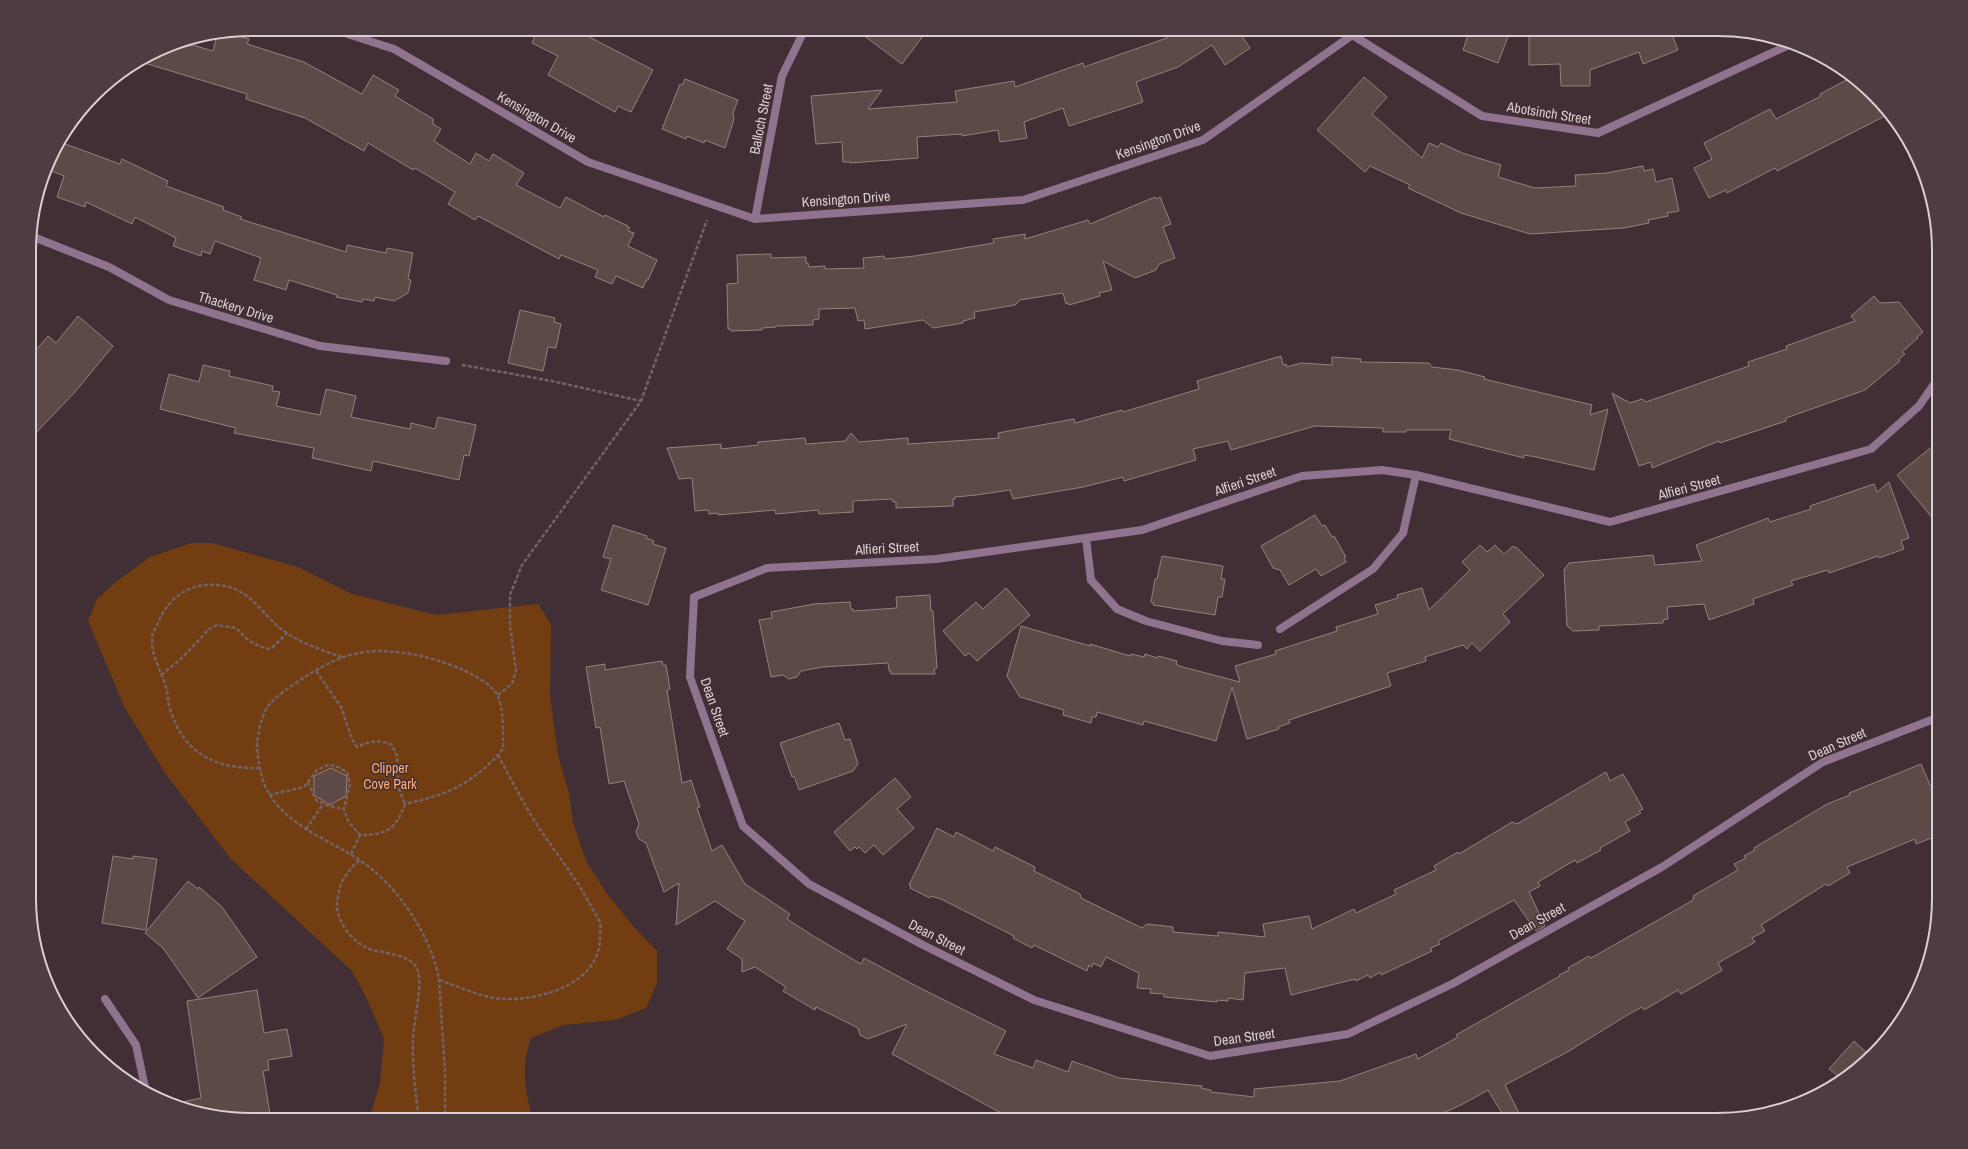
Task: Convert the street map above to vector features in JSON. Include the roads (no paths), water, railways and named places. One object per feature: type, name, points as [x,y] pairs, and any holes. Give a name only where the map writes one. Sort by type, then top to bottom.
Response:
[{"type":"street","name":"Kensington Drive","points":[[354,36],[394,49],[588,162],[755,219],[1023,200],[1203,140],[1354,36]]},
{"type":"street","name":"Balloch Street","points":[[755,219],[782,76],[802,36]]},
{"type":"street","name":"Abotsinch Street","points":[[1354,36],[1482,116],[1598,133],[1785,47]]},
{"type":"street","name":"Thackery Drive","points":[[36,238],[109,267],[169,300],[320,346],[446,361]]},
{"type":"street","name":"Alfieri Street","points":[[694,597],[767,568],[936,559],[1142,530],[1302,476],[1382,470],[1416,475],[1610,522],[1871,449],[1919,406],[1932,386]]},
{"type":"street","points":[[1280,629],[1373,569],[1403,533],[1416,475]]},
{"type":"street","points":[[1086,538],[1091,580],[1117,609],[1146,621],[1222,641],[1258,645]]},
{"type":"street","name":"Dean Street","points":[[694,597],[690,677],[743,826],[809,884],[923,945],[1034,1000],[1210,1056],[1348,1034],[1452,984],[1662,867],[1823,762],[1932,719]]},
{"type":"street","points":[[105,999],[136,1044],[144,1084]]},
{"type":"park label","name":"Clipper Cove Park","points":[[390,776]]}]
